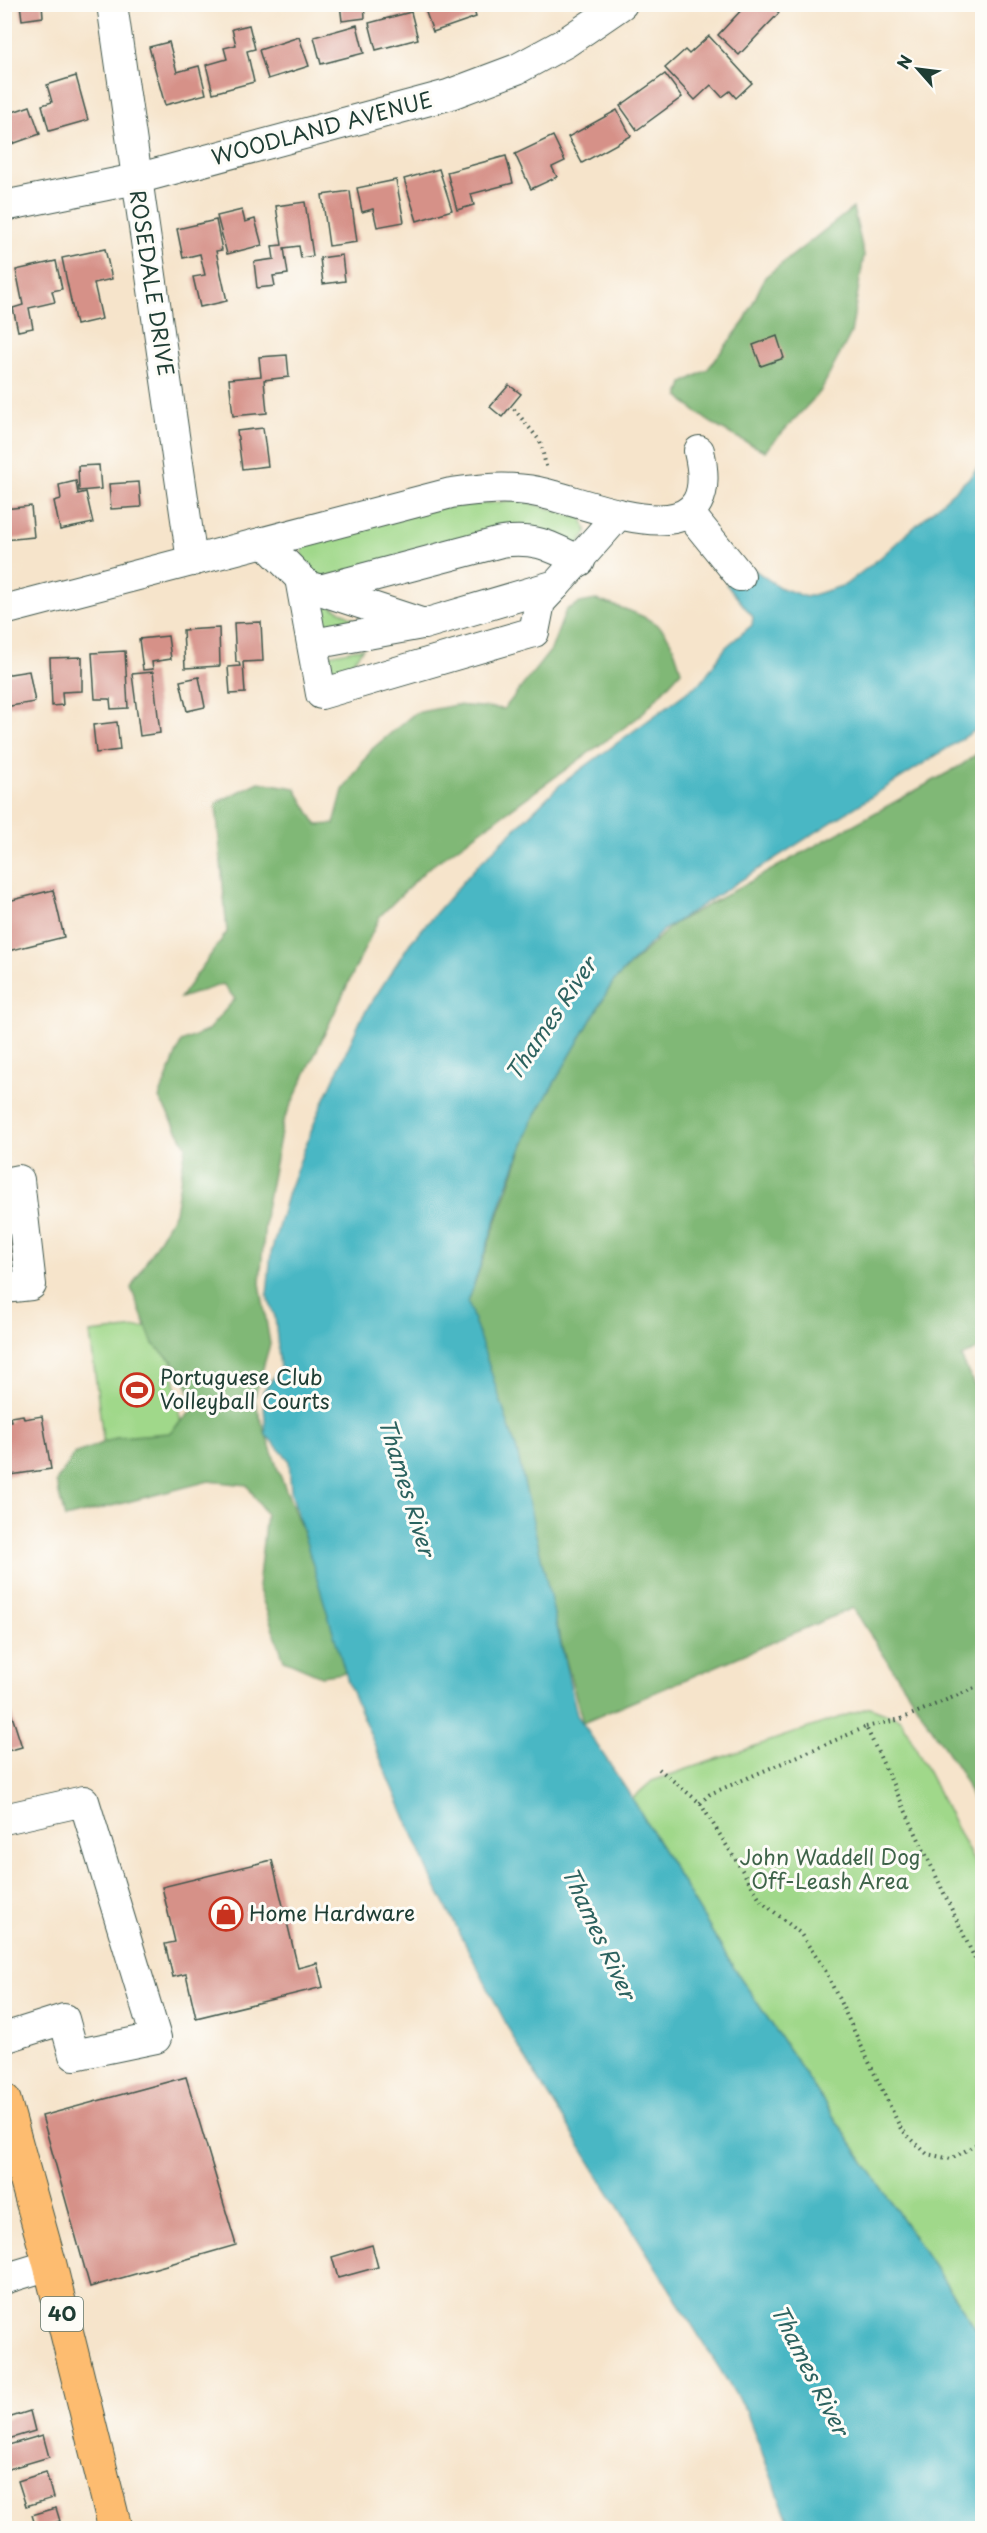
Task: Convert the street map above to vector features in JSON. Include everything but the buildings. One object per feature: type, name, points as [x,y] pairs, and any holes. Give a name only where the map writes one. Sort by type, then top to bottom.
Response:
[{"type":"main road","name":"40","points":[[4,2100],[50,2265],[115,2529]]},
{"type":"street","name":"ROSEDALE DRIVE","points":[[112,4],[192,561]]},
{"type":"street","name":"WOODLAND AVENUE","points":[[4,206],[136,179],[448,95],[518,69],[557,48],[622,4]]},
{"type":"street","points":[[4,609],[451,493],[505,488],[553,496],[642,520],[675,519],[689,513],[698,500],[703,485],[704,469],[699,451]]},
{"type":"street","points":[[689,513],[740,576]]},
{"type":"street","points":[[310,584],[313,644],[321,694],[534,632],[540,602],[580,561],[619,514]]},
{"type":"street","points":[[310,584],[518,540],[535,541],[580,561]]},
{"type":"street","points":[[264,542],[310,584],[424,624]]},
{"type":"street","points":[[313,644],[424,624],[556,585]]},
{"type":"street","points":[[4,1183],[19,1180],[31,1286],[4,1288]]},
{"type":"street","points":[[4,1819],[84,1801],[156,2038],[74,2055],[64,2019],[4,2037]]},
{"type":"street","points":[[4,2279],[50,2265]]},
{"type":"path","points":[[514,409],[540,441],[553,496]]},
{"type":"path","points":[[700,1803],[710,1794],[866,1726],[901,1719],[982,1685]]},
{"type":"path","points":[[866,1726],[982,1974]]},
{"type":"path","points":[[659,1769],[700,1803],[762,1902],[800,1933],[824,1968],[900,2129],[927,2154],[951,2159],[982,2141]]},
{"type":"green space","points":[[853,208],[864,255],[851,333],[820,392],[765,451],[708,421],[688,405],[679,396],[683,383],[707,370],[744,322],[765,277]]},
{"type":"green space","points":[[520,500],[582,518],[587,532],[578,545],[320,577],[302,561],[302,548],[310,542],[433,508]]},
{"type":"green space","points":[[596,600],[638,614],[661,628],[671,643],[681,671],[640,716],[426,870],[380,916],[283,1122],[266,1209],[260,1283],[270,1344],[254,1399],[278,1470],[350,1649],[344,1673],[321,1676],[284,1660],[258,1587],[266,1514],[247,1485],[209,1481],[65,1518],[56,1482],[74,1454],[118,1437],[169,1433],[195,1408],[181,1369],[153,1344],[131,1288],[175,1212],[186,1146],[159,1098],[181,1042],[207,1031],[235,999],[223,984],[180,998],[227,932],[216,803],[259,782],[295,788],[317,825],[334,824],[343,790],[372,749],[415,713],[456,705],[504,709],[551,650],[566,610],[580,603]]},
{"type":"green space","points":[[324,604],[360,622],[323,628],[320,606]]},
{"type":"green space","points":[[363,648],[342,677],[330,676],[328,655]]},
{"type":"green space","points":[[982,750],[982,1347],[961,1357],[982,1401],[982,1823],[961,1773],[853,1608],[583,1723],[468,1302],[532,1121],[613,982],[673,924],[960,766]]},
{"type":"green space","name":"Portuguese Club Volleyball Courts","points":[[167,1325],[184,1447],[105,1456],[90,1333]]},
{"type":"green space","name":"John Waddell Dog Off-Leash Area","points":[[870,1707],[901,1719],[982,1878],[982,2338],[730,1962],[632,1799],[652,1781]]},
{"type":"water","name":"Thames River","points":[[982,462],[982,726],[663,930],[613,982],[532,1121],[506,1189],[468,1302],[517,1451],[577,1715],[632,1798],[730,1962],[982,2338],[982,2528],[791,2528],[746,2411],[517,2045],[431,1877],[349,1685],[291,1492],[289,1460],[266,1435],[263,1391],[280,1369],[275,1317],[267,1295],[271,1253],[288,1192],[317,1116],[362,1017],[410,943],[475,868],[561,784],[702,681],[726,647],[752,625],[753,617],[726,584],[753,569],[779,587],[806,597],[845,585],[881,557],[971,476]]},
{"type":"place","name":"Portuguese Club Volleyball Courts","points":[[137,1390]]},
{"type":"place","name":"Home Hardware","points":[[226,1914]]}]
